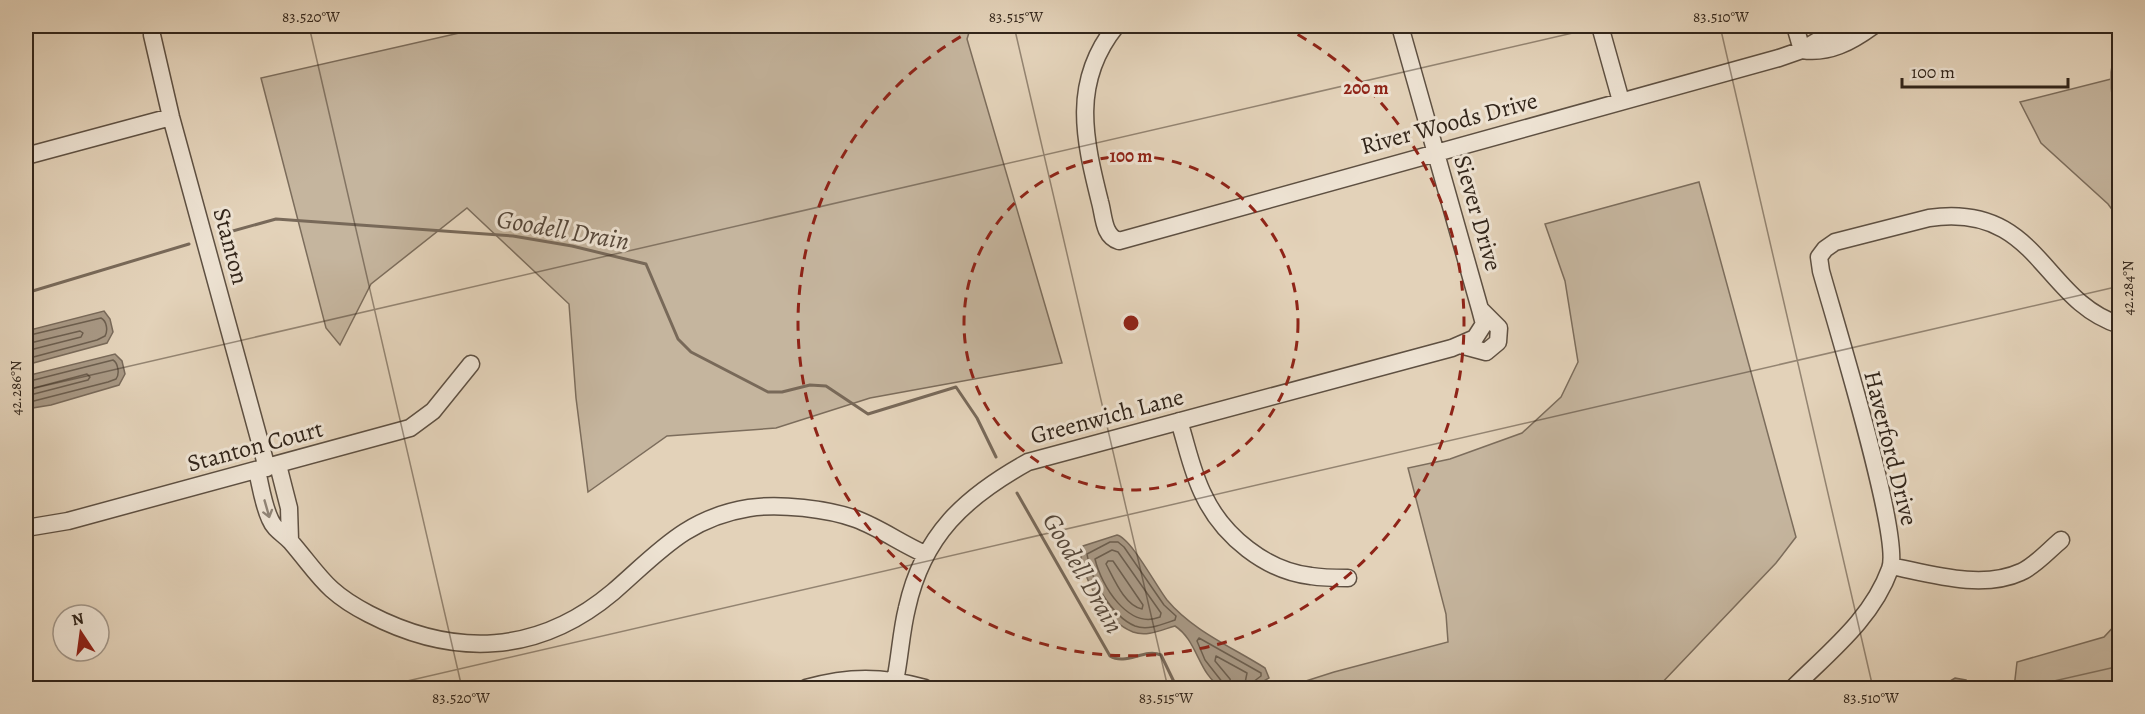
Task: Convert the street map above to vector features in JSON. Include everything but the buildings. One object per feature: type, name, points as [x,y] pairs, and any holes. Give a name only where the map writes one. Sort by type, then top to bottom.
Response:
[{"type":"street","name":"River Woods Drive","points":[[1116,26],[1094,64],[1085,99],[1084,122],[1087,150],[1110,236],[1119,241],[1802,50],[1843,26]]},
{"type":"street","name":"Siever Drive","points":[[1400,26],[1480,309],[1484,324],[1481,329]]},
{"type":"street","points":[[1600,26],[1621,101]]},
{"type":"street","points":[[1795,26],[1802,50]]},
{"type":"street","name":"River Woods Drive","points":[[1802,50],[1829,50],[1855,38],[1873,26]]},
{"type":"street","name":"Stanton","points":[[150,29],[171,117],[267,468],[269,517],[276,531],[290,540],[318,578],[352,605],[399,630],[418,636],[467,645],[504,643],[560,627],[593,607],[666,543],[705,520],[750,508],[797,507],[856,519],[925,554]]},
{"type":"street","points":[[26,156],[171,117]]},
{"type":"street","name":"Haverford Drive","points":[[1793,688],[1864,617],[1875,602],[1891,566],[1887,517],[1819,257],[1825,249],[1836,242],[1943,216],[1977,220],[1998,226],[2020,239],[2078,299],[2105,321],[2120,325]]},
{"type":"street","name":"Siever Drive","points":[[1480,309],[1499,328],[1498,342]]},
{"type":"street","name":"Greenwich Lane","points":[[895,681],[906,609],[925,554],[955,513],[974,495],[1028,462],[1460,345],[1475,338],[1481,329]]},
{"type":"street","name":"Greenwich Lane","points":[[1460,345],[1486,352],[1498,342]]},
{"type":"street","name":"Stanton Court","points":[[26,528],[68,521],[410,428],[433,411],[471,364]]},
{"type":"street","points":[[1179,421],[1203,495],[1230,533],[1250,551],[1280,567],[1309,576],[1348,578]]},
{"type":"street","points":[[1891,566],[1976,580],[2000,577],[2021,572],[2061,540]]},
{"type":"street","points":[[806,688],[859,677],[895,681],[925,688]]},
{"type":"shaded area","points":[[490,26],[971,26],[967,39],[1062,363],[870,398],[776,428],[667,436],[588,492],[576,398],[569,304],[467,208],[371,284],[340,345],[326,328],[261,78]]},
{"type":"shaded area","points":[[2120,77],[2119,219],[2108,204],[2041,143],[2020,102]]},
{"type":"shaded area","points":[[1699,182],[1796,537],[1776,563],[1657,688],[1284,688],[1334,672],[1448,642],[1446,614],[1408,468],[1450,459],[1522,433],[1561,397],[1578,362],[1565,281],[1545,224]]},
{"type":"shaded area","points":[[2119,621],[2119,688],[2014,688],[2017,662],[2104,637]]},
{"type":"water","points":[[104,311],[110,319],[113,332],[107,343],[26,365],[26,331]]},
{"type":"water","points":[[115,354],[122,361],[125,374],[119,385],[51,405],[26,409],[26,376]]},
{"type":"water","points":[[1117,535],[1129,544],[1177,611],[1213,638],[1265,668],[1269,678],[1252,688],[1222,688],[1208,675],[1189,640],[1175,626],[1144,634],[1133,632],[1113,618],[1104,609],[1090,585],[1080,550],[1083,546]]},
{"type":"water","points":[[1955,678],[1966,680],[1976,688],[1938,688]]},
{"type":"waterway","points":[[2120,72],[2120,88]]},
{"type":"waterway","name":"Goodell Drain","points":[[222,234],[276,219],[513,236],[572,246],[646,264],[678,339],[691,352],[768,392],[782,392],[810,385],[826,386],[868,414],[956,387],[977,418],[996,457]]},
{"type":"waterway","name":"Goodell Drain","points":[[26,293],[189,244]]},
{"type":"waterway","name":"Goodell Drain","points":[[1017,493],[1110,656],[1122,659],[1155,653],[1161,655],[1177,688]]}]
